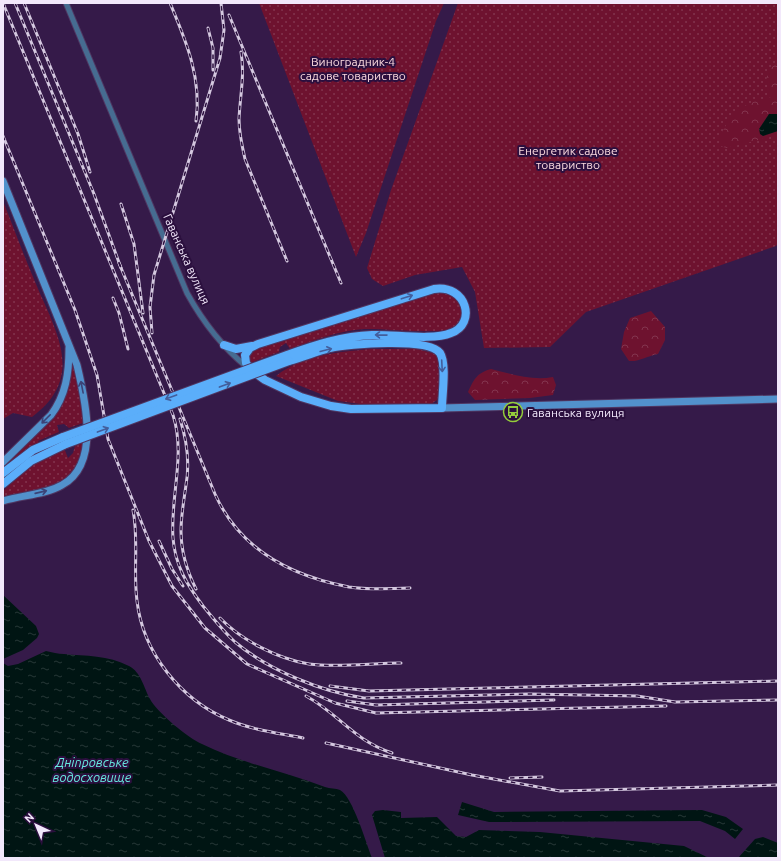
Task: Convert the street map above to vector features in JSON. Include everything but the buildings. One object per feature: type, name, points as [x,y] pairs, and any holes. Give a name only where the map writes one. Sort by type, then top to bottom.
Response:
[{"type":"main road","points":[[3,181],[77,365],[84,398],[87,444],[84,459],[77,472],[62,486],[3,501]]},
{"type":"main road","points":[[3,473],[33,450],[65,440],[288,358],[317,344],[344,337],[372,334],[444,335],[460,328],[464,322],[465,310],[462,299],[458,294],[450,289],[443,288],[258,344],[236,349],[224,346]]},
{"type":"main road","points":[[3,462],[57,407],[64,390],[69,371],[69,344]]},
{"type":"main road","points":[[251,370],[246,363],[245,355],[250,348],[258,344]]},
{"type":"main road","points":[[288,358],[330,348],[357,345],[419,344],[431,346],[437,350],[443,361],[442,408]]},
{"type":"main road","name":"Гаванська вулиця","points":[[251,370],[276,386],[301,397],[330,406],[351,409],[778,399]]},
{"type":"main road","points":[[3,484],[31,461],[65,440]]},
{"type":"street","name":"Гаванська вулиця","points":[[66,3],[187,293],[205,324],[224,346],[251,370]]},
{"type":"green space","name":"Виноградник-4 садове товариство","points":[[259,3],[444,3],[436,21],[366,233],[356,257]]},
{"type":"green space","name":"Енергетик садове товариство","points":[[458,3],[778,3],[778,243],[776,246],[586,312],[550,347],[484,348],[475,292],[462,267],[415,275],[383,286],[372,279],[367,268],[391,190]]},
{"type":"green space","points":[[778,58],[778,114],[769,114],[762,136],[778,131],[778,135],[726,148],[721,146],[719,142],[722,133],[732,117],[738,111],[752,102],[771,97],[766,81],[768,73]]},
{"type":"green space","points":[[3,201],[58,337],[62,354],[62,370],[58,386],[48,402],[32,417],[13,413],[3,419]]},
{"type":"green space","points":[[446,291],[459,301],[461,309],[461,320],[457,326],[453,328],[436,331],[373,329],[354,330],[327,336],[290,349],[286,343],[280,347],[279,352],[250,363],[249,355],[255,349],[436,292]]},
{"type":"green space","points":[[651,311],[665,327],[665,340],[658,354],[636,361],[629,361],[621,349],[624,332],[630,318]]},
{"type":"green space","points":[[371,349],[418,349],[435,354],[440,369],[437,400],[431,404],[375,406],[338,401],[276,376],[297,363],[309,359],[333,353]]},
{"type":"green space","points":[[72,358],[82,397],[83,423],[69,428],[64,424],[57,425],[59,432],[38,441],[39,443],[3,469],[12,456],[54,417],[58,410],[64,391]]},
{"type":"green space","points":[[491,369],[530,378],[553,377],[556,385],[553,395],[530,398],[475,400],[468,392],[472,383],[482,372]]},
{"type":"green space","points":[[84,442],[80,460],[75,470],[67,478],[48,488],[3,498],[3,491],[29,467],[64,448],[68,458],[73,453],[75,446]]},
{"type":"water","points":[[769,114],[778,114],[778,131],[763,136],[760,134],[759,129]]},
{"type":"water","points":[[3,595],[36,626],[39,634],[37,638],[23,650],[3,659]]},
{"type":"water","name":"Дніпровське водосховище","points":[[46,651],[60,654],[105,658],[121,662],[136,672],[153,704],[181,731],[196,741],[232,757],[327,788],[340,790],[350,801],[372,858],[3,858],[3,663],[8,666],[18,664]]},
{"type":"water","points":[[462,802],[494,812],[702,810],[726,817],[743,829],[735,839],[725,831],[700,821],[489,822],[458,815]]},
{"type":"water","points":[[383,810],[401,812],[401,818],[437,817],[456,836],[466,837],[479,830],[540,832],[684,846],[709,858],[385,858],[372,815],[375,811]]},
{"type":"water","points":[[763,837],[778,843],[778,858],[738,858],[755,839]]},
{"type":"railway","points":[[3,3],[173,415],[177,430],[178,445],[173,538],[179,566],[197,598],[235,642],[263,662],[296,678],[331,691],[364,698],[529,694],[637,696],[675,702],[778,700]]},
{"type":"railway","points":[[15,3],[94,194],[121,268]]},
{"type":"railway","points":[[24,3],[78,134],[90,172]]},
{"type":"railway","points":[[170,3],[182,31],[195,75],[197,90],[196,121]]},
{"type":"railway","points":[[152,333],[150,307],[154,275],[220,58],[224,30],[221,3]]},
{"type":"railway","points":[[229,15],[341,283]]},
{"type":"railway","points":[[208,28],[213,48],[213,70]]},
{"type":"railway","points":[[241,52],[242,77],[239,124],[245,159],[287,261]]},
{"type":"railway","points":[[3,136],[75,310],[97,375],[108,439],[149,541],[172,586],[205,628],[247,664],[335,703],[376,713],[666,706]]},
{"type":"railway","points":[[121,204],[134,244],[143,313]]},
{"type":"railway","points":[[119,263],[215,494],[226,514],[238,531],[253,545],[270,557],[288,568],[307,576],[357,588],[410,588]]},
{"type":"railway","points":[[113,298],[119,313],[128,349]]},
{"type":"railway","points":[[180,419],[188,460],[181,538],[185,561],[196,589]]},
{"type":"railway","points":[[133,510],[136,533],[137,601],[147,639],[167,672],[180,687],[195,700],[229,720],[256,729],[303,738]]},
{"type":"railway","points":[[159,541],[172,569],[183,586]]},
{"type":"railway","points":[[220,618],[238,634],[249,641],[285,658],[309,664],[331,666],[401,663]]},
{"type":"railway","points":[[330,686],[369,691],[778,681]]},
{"type":"railway","points":[[306,696],[318,703],[356,734],[378,748],[392,753]]},
{"type":"railway","points":[[347,701],[376,705],[554,700]]},
{"type":"railway","points":[[326,743],[472,775],[560,791],[778,785]]},
{"type":"railway","points":[[510,778],[542,777]]},
{"type":"place","name":"Гаванська вулиця","points":[[513,412]]}]
